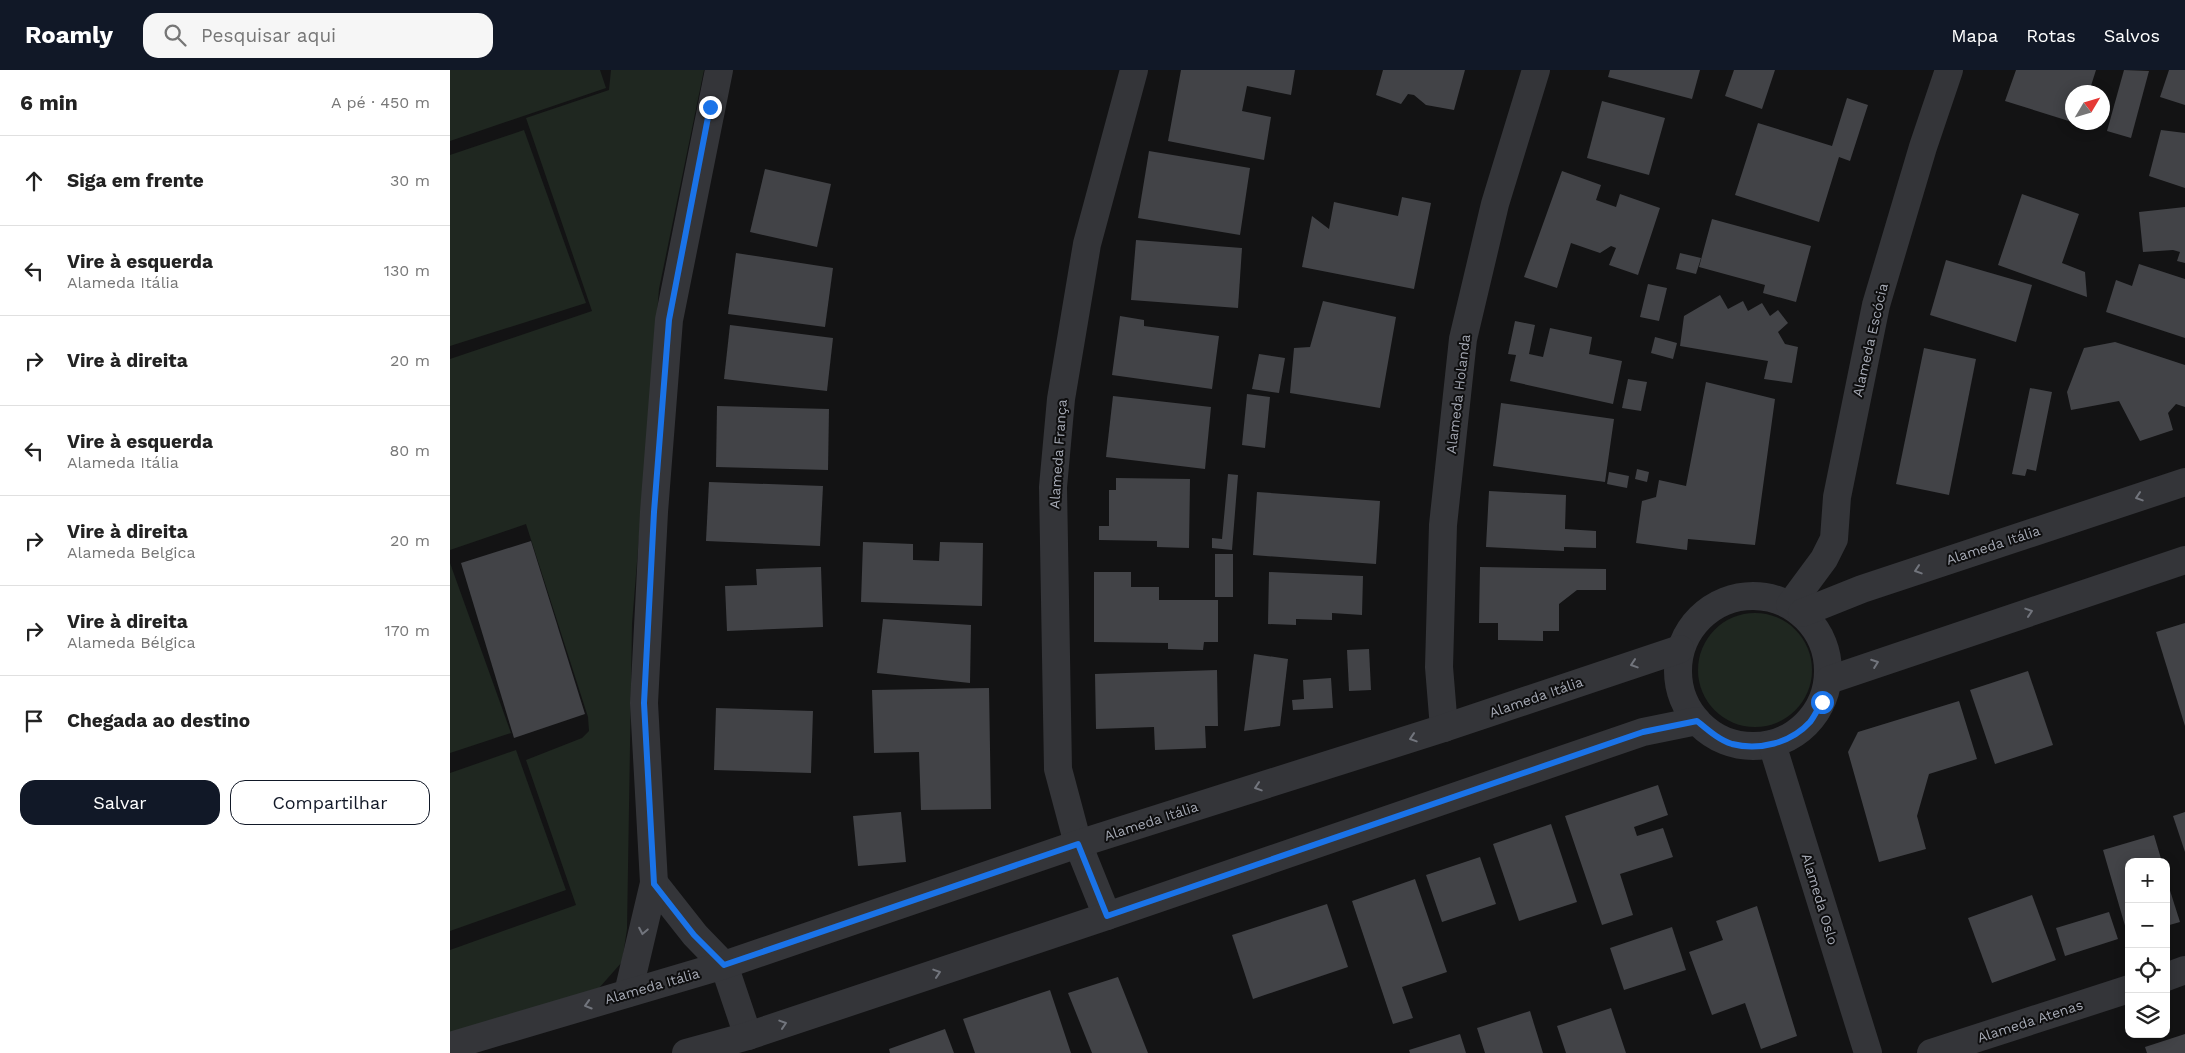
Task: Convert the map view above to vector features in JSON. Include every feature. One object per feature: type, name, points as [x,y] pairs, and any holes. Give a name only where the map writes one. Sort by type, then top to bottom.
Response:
[{"type":"street","points":[[628,993],[654,884],[644,703],[658,454],[669,320],[718,70]]},
{"type":"street","name":"Alameda França","points":[[1107,916],[1078,844],[1058,769],[1053,487],[1061,399],[1087,244],[1134,70]]},
{"type":"street","name":"Alameda Holanda","points":[[1444,728],[1439,667],[1443,525],[1463,339],[1495,204],[1536,70]]},
{"type":"street","name":"Alameda Escócia","points":[[1796,609],[1834,539],[1837,496],[1876,305],[1923,146],[1949,70]]},
{"type":"street","name":"Alameda Itália","points":[[1796,609],[2185,482]]},
{"type":"street","points":[[1829,680],[2185,560]]},
{"type":"street","points":[[1763,596],[1796,609],[1819,632],[1827,655],[1829,680],[1822,702],[1810,722],[1793,736],[1772,744],[1751,747],[1731,744],[1713,734],[1697,721],[1686,705],[1679,687],[1677,668],[1680,649],[1688,632],[1700,616],[1716,604],[1734,597],[1763,596]]},
{"type":"street","name":"Alameda Itália","points":[[450,1046],[724,965],[1078,844],[1444,728],[1680,649]]},
{"type":"street","points":[[686,1053],[748,1036],[1107,916],[1643,732],[1697,721]]},
{"type":"street","name":"Alameda Oslo","points":[[1772,744],[1868,1053]]},
{"type":"street","points":[[654,884],[694,935],[724,965],[748,1036]]},
{"type":"street","points":[[2170,975],[2185,970]]},
{"type":"street","name":"Alameda Atenas","points":[[1931,1053],[2125,990]]},
{"type":"shaded area","points":[[450,70],[600,70],[606,88],[450,141]]},
{"type":"shaded area","points":[[611,70],[704,70],[659,289],[632,624],[627,929],[622,962],[599,988],[450,1035],[450,950],[576,905],[526,760],[582,738],[589,731],[588,717],[526,524],[450,550],[450,359],[592,311],[526,118],[609,90]]},
{"type":"shaded area","points":[[524,130],[586,303],[450,346],[450,155]]},
{"type":"shaded area","points":[[450,563],[511,733],[450,753]]},
{"type":"shaded area","points":[[1755,613],[1777,618],[1795,630],[1807,648],[1812,670],[1807,692],[1795,710],[1777,722],[1755,727],[1733,722],[1715,710],[1703,692],[1698,670],[1703,648],[1715,630],[1733,618]]},
{"type":"shaded area","points":[[516,750],[566,890],[450,931],[450,773]]},
{"type":"building","points":[[1181,70],[1295,70],[1291,95],[1247,86],[1242,111],[1271,117],[1264,160],[1168,141]]},
{"type":"building","points":[[1383,70],[1465,70],[1454,110],[1426,105],[1414,95],[1408,94],[1401,104],[1376,95]]},
{"type":"building","points":[[1610,70],[1700,70],[1692,99],[1608,77]]},
{"type":"building","points":[[1734,70],[1775,70],[1762,109],[1725,96]]},
{"type":"building","points":[[2016,70],[2096,70],[2091,85],[2065,85],[2065,120],[2005,101]]},
{"type":"building","points":[[2124,70],[2149,71],[2131,138],[2107,131],[2110,130],[2110,120]]},
{"type":"building","points":[[2169,70],[2185,70],[2185,105],[2160,97]]},
{"type":"building","points":[[1847,98],[1868,105],[1850,161],[1839,157],[1819,222],[1735,195],[1758,123],[1832,146]]},
{"type":"building","points":[[1602,101],[1665,118],[1649,175],[1587,158]]},
{"type":"building","points":[[2161,130],[2185,133],[2185,188],[2149,176]]},
{"type":"building","points":[[1149,151],[1250,168],[1240,235],[1138,218]]},
{"type":"building","points":[[765,169],[831,184],[817,247],[750,232]]},
{"type":"building","points":[[1562,171],[1601,185],[1596,200],[1616,207],[1620,194],[1660,208],[1638,275],[1609,265],[1616,248],[1611,246],[1600,253],[1571,243],[1557,288],[1524,277]]},
{"type":"building","points":[[2022,194],[2079,214],[2062,263],[2085,272],[2087,297],[1998,265]]},
{"type":"building","points":[[1402,197],[1431,203],[1414,289],[1302,267],[1312,216],[1329,229],[1334,202],[1398,216]]},
{"type":"building","points":[[2185,207],[2185,263],[2177,261],[2180,252],[2173,250],[2143,252],[2139,212]]},
{"type":"building","points":[[1712,219],[1811,246],[1796,302],[1763,293],[1765,285],[1699,267]]},
{"type":"building","points":[[1136,240],[1242,248],[1238,308],[1131,300]]},
{"type":"building","points":[[736,253],[833,268],[825,327],[728,314]]},
{"type":"building","points":[[1680,253],[1701,258],[1696,274],[1676,269]]},
{"type":"building","points":[[1946,260],[2032,285],[2016,342],[1930,315]]},
{"type":"building","points":[[2139,264],[2185,279],[2185,338],[2106,312],[2116,280],[2132,286]]},
{"type":"building","points":[[1648,284],[1667,288],[1659,321],[1640,317]]},
{"type":"building","points":[[1720,295],[1728,309],[1743,301],[1748,311],[1762,303],[1770,316],[1778,310],[1788,323],[1778,332],[1785,344],[1798,347],[1792,383],[1764,379],[1768,361],[1680,346],[1684,316]]},
{"type":"building","points":[[1323,301],[1396,317],[1380,408],[1290,393],[1294,348],[1310,347]]},
{"type":"building","points":[[1120,316],[1144,320],[1144,326],[1219,336],[1212,389],[1112,375]]},
{"type":"building","points":[[1515,321],[1535,325],[1529,354],[1543,357],[1550,328],[1592,337],[1589,354],[1622,361],[1613,404],[1510,381],[1516,355],[1508,354]]},
{"type":"building","points":[[730,325],[833,338],[827,391],[724,379]]},
{"type":"building","points":[[1655,337],[1677,343],[1673,359],[1651,353]]},
{"type":"building","points":[[2115,342],[2185,365],[2185,407],[2176,404],[2168,413],[2173,430],[2140,441],[2119,401],[2071,410],[2067,392],[2084,348]]},
{"type":"building","points":[[1924,348],[1976,359],[1949,495],[1896,484]]},
{"type":"building","points":[[1259,354],[1285,358],[1279,393],[1252,389]]},
{"type":"building","points":[[1628,379],[1647,382],[1641,411],[1622,408]]},
{"type":"building","points":[[1706,382],[1775,399],[1755,545],[1688,539],[1687,550],[1636,543],[1642,501],[1656,497],[1659,480],[1686,486]]},
{"type":"building","points":[[2030,388],[2052,392],[2036,471],[2027,469],[2025,476],[2012,474]]},
{"type":"building","points":[[1247,394],[1270,397],[1265,448],[1242,445]]},
{"type":"building","points":[[1113,396],[1211,407],[1205,469],[1106,457]]},
{"type":"building","points":[[1501,403],[1614,419],[1605,482],[1493,466]]},
{"type":"building","points":[[717,406],[829,409],[828,470],[716,467]]},
{"type":"building","points":[[1637,469],[1649,472],[1647,482],[1635,479]]},
{"type":"building","points":[[1609,472],[1629,476],[1627,488],[1607,484]]},
{"type":"building","points":[[1228,474],[1238,475],[1232,550],[1212,548],[1212,538],[1222,539]]},
{"type":"building","points":[[1116,478],[1190,479],[1189,548],[1157,547],[1157,541],[1099,540],[1099,526],[1109,526],[1109,490],[1116,490]]},
{"type":"building","points":[[709,482],[823,486],[820,546],[706,541]]},
{"type":"building","points":[[1489,491],[1566,495],[1565,529],[1596,531],[1596,548],[1564,547],[1564,551],[1486,547]]},
{"type":"building","points":[[1257,492],[1380,501],[1376,564],[1253,555]]},
{"type":"building","points":[[531,541],[585,714],[514,738],[461,563]]},
{"type":"building","points":[[863,542],[913,544],[913,560],[939,561],[940,542],[983,543],[982,606],[861,602]]},
{"type":"building","points":[[1215,554],[1233,554],[1233,597],[1215,597]]},
{"type":"building","points":[[821,567],[823,627],[727,631],[725,586],[757,585],[756,569]]},
{"type":"building","points":[[1480,567],[1606,569],[1606,590],[1577,590],[1559,604],[1559,631],[1543,631],[1543,641],[1498,640],[1498,623],[1479,623]]},
{"type":"building","points":[[1094,572],[1131,572],[1131,587],[1159,587],[1159,600],[1218,600],[1218,642],[1204,642],[1203,650],[1168,649],[1168,643],[1094,642]]},
{"type":"building","points":[[1269,572],[1363,576],[1362,615],[1332,613],[1332,620],[1296,619],[1296,625],[1268,624]]},
{"type":"building","points":[[883,619],[971,625],[970,683],[877,673]]},
{"type":"building","points":[[2185,623],[2185,726],[2156,632]]},
{"type":"building","points":[[1369,649],[1371,690],[1349,691],[1347,650]]},
{"type":"building","points":[[1254,654],[1288,659],[1280,726],[1244,731]]},
{"type":"building","points":[[1217,670],[1218,726],[1205,726],[1206,748],[1155,750],[1154,727],[1096,729],[1095,674]]},
{"type":"building","points":[[2028,671],[2053,745],[1995,764],[1970,690]]},
{"type":"building","points":[[1331,678],[1333,708],[1293,710],[1292,700],[1304,699],[1303,680]]},
{"type":"building","points":[[989,688],[991,809],[921,810],[919,752],[874,753],[872,690]]},
{"type":"building","points":[[1959,701],[1977,759],[1929,774],[1917,816],[1926,849],[1879,862],[1848,752],[1858,732]]},
{"type":"building","points":[[716,708],[813,711],[811,773],[714,770]]},
{"type":"building","points":[[1658,785],[1668,815],[1634,827],[1637,836],[1663,828],[1673,857],[1620,874],[1633,915],[1602,925],[1565,816]]},
{"type":"building","points":[[901,812],[906,862],[858,866],[853,816]]},
{"type":"building","points":[[2185,812],[2185,852],[2173,816]]},
{"type":"building","points":[[1551,824],[1577,902],[1519,921],[1493,844]]},
{"type":"building","points":[[2154,835],[2161,858],[2125,858],[2125,926],[2103,850]]},
{"type":"building","points":[[1480,857],[1496,904],[1442,922],[1426,875]]},
{"type":"building","points":[[1415,879],[1447,972],[1402,987],[1413,1018],[1393,1024],[1352,901]]},
{"type":"building","points":[[2170,891],[2180,922],[2170,925]]},
{"type":"building","points":[[2032,895],[2056,960],[1992,983],[1968,918]]},
{"type":"building","points":[[1327,904],[1348,967],[1253,999],[1232,935]]},
{"type":"building","points":[[1757,906],[1797,1036],[1761,1049],[1745,1003],[1712,1015],[1689,952],[1723,940],[1716,921]]},
{"type":"building","points":[[2109,912],[2118,939],[2065,956],[2056,928]]},
{"type":"building","points":[[1672,927],[1686,970],[1624,990],[1610,948]]},
{"type":"building","points":[[1118,977],[1148,1053],[1092,1053],[1068,993]]},
{"type":"building","points":[[1050,990],[1071,1053],[975,1053],[963,1019]]},
{"type":"building","points":[[1611,1008],[1626,1053],[1566,1053],[1557,1026]]},
{"type":"building","points":[[1530,1011],[1543,1053],[1485,1053],[1477,1028]]},
{"type":"building","points":[[945,1029],[954,1053],[890,1053],[889,1049]]},
{"type":"building","points":[[1460,1034],[1466,1053],[1410,1053],[1409,1050]]},
{"type":"building","points":[[2185,1034],[2185,1053],[2147,1053],[2145,1047]]},
{"type":"route","points":[[710,107],[669,320],[654,512],[644,703],[654,884],[694,935],[724,965],[1078,844],[1107,916],[1643,732],[1697,721],[1713,734],[1731,744],[1751,747],[1772,744],[1793,736],[1810,722],[1822,702]]}]
